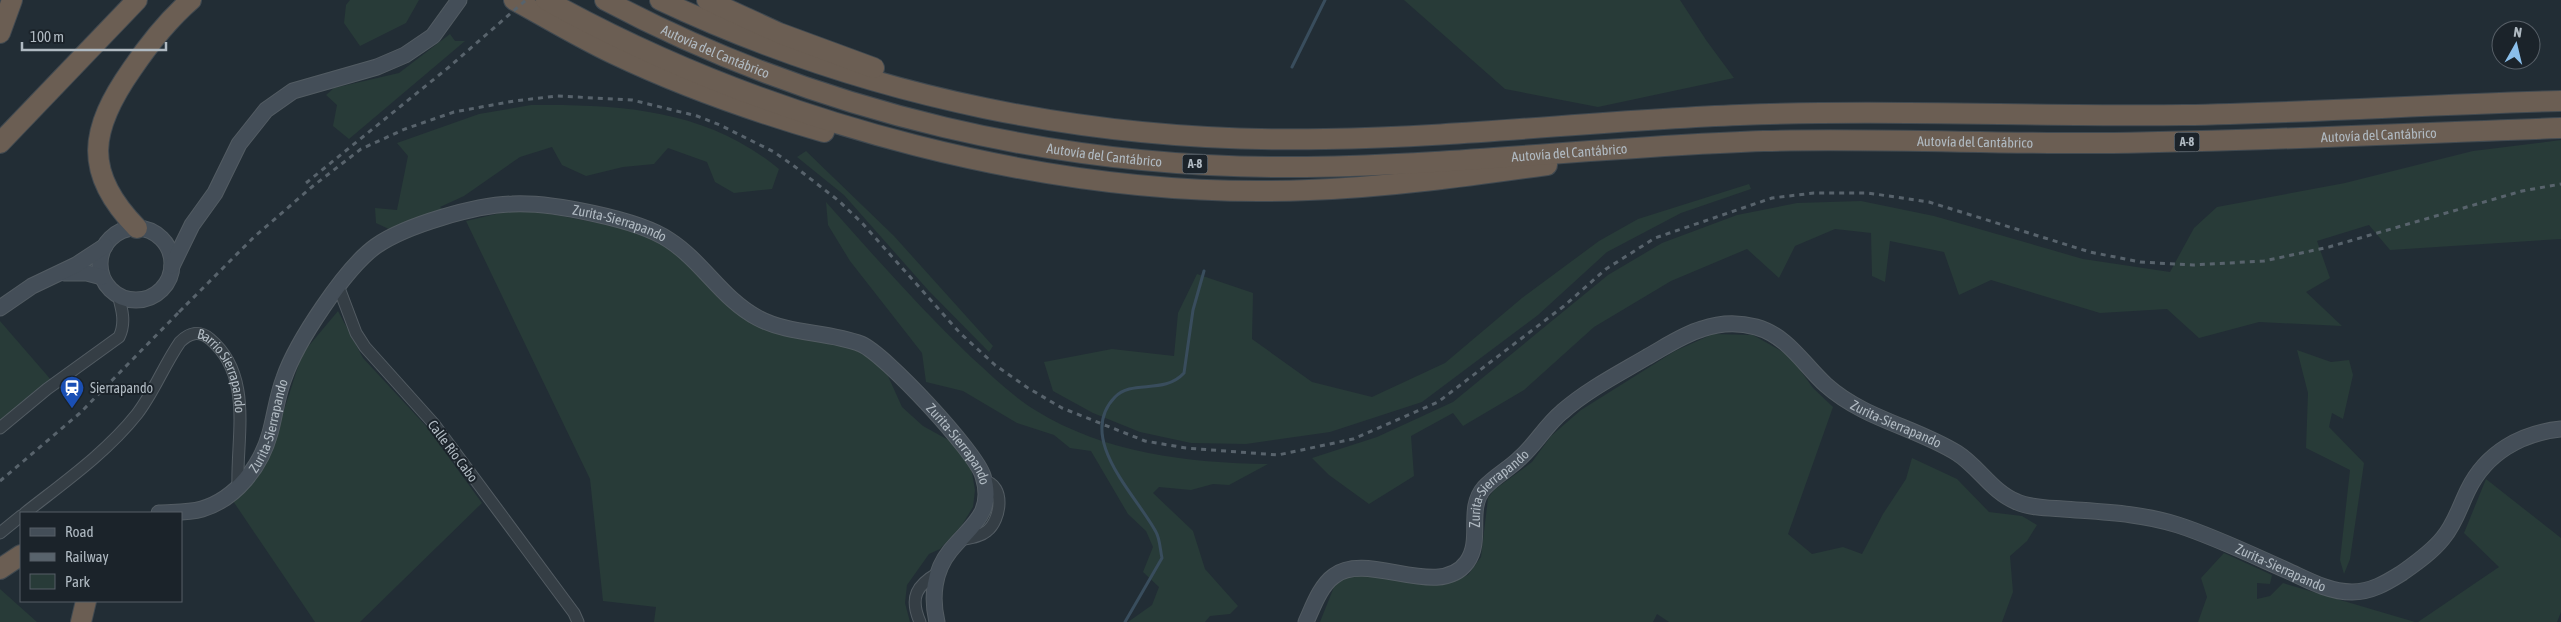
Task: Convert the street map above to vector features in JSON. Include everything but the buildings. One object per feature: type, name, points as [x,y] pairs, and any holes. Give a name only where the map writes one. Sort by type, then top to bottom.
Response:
[{"type":"highway","points":[[0,33],[12,0]]},
{"type":"highway","points":[[15,128],[125,0]]},
{"type":"highway","points":[[0,143],[137,0]]},
{"type":"highway","points":[[137,228],[116,202],[102,173],[98,149],[101,127],[113,96],[134,66],[156,36],[191,0]]},
{"type":"highway","points":[[514,0],[614,54],[691,87],[767,116],[848,140],[914,156],[1030,178],[1094,185],[1166,190],[1308,190],[1429,182],[1614,157],[1812,141]]},
{"type":"highway","points":[[546,0],[622,39],[770,101],[904,143],[1016,167],[1093,179],[1247,190]]},
{"type":"highway","name":"Autovía del Cantábrico","points":[[605,0],[665,31],[732,60],[869,108],[1012,141],[1127,158],[1224,166],[1330,166],[1690,144],[1812,141],[2085,143],[2251,141],[2561,128]]},
{"type":"highway","name":"Autovía del Cantábrico","points":[[660,0],[726,29],[794,55],[935,98],[1008,114],[1081,126],[1208,138],[1357,138],[1740,115],[2227,114],[2561,101]]},
{"type":"highway","points":[[707,0],[779,33],[896,76],[987,101],[1046,113],[1110,125],[1208,138]]},
{"type":"highway","points":[[0,569],[20,555]]},
{"type":"highway","points":[[81,622],[86,602]]},
{"type":"street","points":[[105,246],[100,261],[102,277],[111,291],[133,300],[150,298],[168,282],[172,266],[192,225],[215,193],[247,131],[275,102],[302,87],[377,67],[405,55],[432,36],[456,4]]},
{"type":"street","name":"Zurita-Sierrapando","points":[[173,512],[201,510],[223,500],[251,472],[264,452],[281,386],[297,347],[362,259],[390,238],[434,221],[495,205],[521,204],[544,206],[632,223],[654,231],[679,247],[727,295],[755,316],[786,328],[851,341],[878,354],[973,457],[984,481],[985,497],[981,515],[975,525],[948,554],[938,573],[934,601],[937,622]]},
{"type":"street","points":[[158,236],[174,233],[192,225]]},
{"type":"street","points":[[0,308],[32,286],[60,273],[105,246],[122,231],[137,228],[158,236],[169,249],[172,266]]},
{"type":"street","points":[[60,273],[77,272],[102,277]]},
{"type":"street","name":"Calle Río Cabo","points":[[339,288],[356,333],[365,347],[434,424],[576,617]]},
{"type":"street","points":[[0,428],[47,389],[118,337],[122,328],[123,316],[118,295]]},
{"type":"street","name":"Zurita-Sierrapando","points":[[1306,622],[1328,582],[1336,574],[1345,570],[1368,569],[1432,576],[1459,570],[1467,562],[1472,552],[1476,506],[1482,491],[1522,456],[1555,418],[1588,393],[1682,337],[1702,328],[1721,324],[1745,324],[1776,335],[1794,349],[1817,376],[1840,397],[1874,415],[1957,453],[1998,490],[2018,502],[2041,508],[2134,515],[2162,520],[2202,534],[2319,585],[2342,591],[2358,592],[2378,587],[2418,561],[2439,544],[2448,532],[2470,485],[2490,460],[2507,446],[2524,437],[2561,429]]},
{"type":"street","name":"Barrio Sierrapando","points":[[26,512],[103,449],[126,427],[146,402],[180,342],[185,337],[196,333],[208,338],[216,345],[234,376],[238,390],[241,406],[238,487]]},
{"type":"street","points":[[0,533],[20,517]]},
{"type":"street","points":[[920,622],[917,612],[917,591],[922,584],[938,573]]},
{"type":"green space","points":[[350,0],[419,0],[406,23],[360,46],[344,23],[346,5]]},
{"type":"green space","points":[[1404,0],[1680,0],[1734,78],[1598,107],[1505,89]]},
{"type":"green space","points":[[450,34],[455,41],[465,41],[349,139],[333,126],[337,105],[326,95],[334,88],[399,73]]},
{"type":"green space","points":[[531,105],[597,106],[630,109],[692,122],[722,134],[751,149],[779,169],[772,189],[734,193],[715,182],[707,162],[668,148],[654,164],[623,167],[586,176],[562,165],[552,147],[520,157],[464,196],[440,207],[448,213],[393,231],[376,223],[375,208],[397,210],[408,156],[397,143],[479,114]]},
{"type":"green space","points":[[2561,140],[2561,239],[2390,250],[2369,225],[2317,241],[2330,278],[2306,292],[2342,326],[2259,322],[2199,338],[2167,309],[2100,313],[1991,280],[1959,295],[1944,252],[1890,241],[1885,282],[1872,276],[1871,233],[1835,229],[1795,246],[1779,278],[1747,249],[1671,281],[1594,327],[1524,390],[1463,426],[1453,413],[1411,436],[1414,476],[1369,504],[1329,475],[1312,458],[1377,437],[1453,402],[1608,275],[1662,243],[1737,215],[1797,203],[1861,201],[1934,216],[2083,259],[2170,272],[2194,228],[2217,207],[2345,183],[2473,151]]},
{"type":"green space","points":[[806,151],[894,236],[993,346],[989,352],[928,290],[844,195],[797,157]]},
{"type":"green space","points":[[1749,184],[1751,189],[1681,213],[1607,252],[1538,315],[1422,402],[1330,432],[1246,444],[1191,443],[1140,432],[1093,413],[1053,391],[1044,362],[1112,349],[1174,356],[1178,313],[1197,274],[1253,293],[1252,339],[1312,382],[1372,397],[1445,363],[1522,298],[1599,241],[1638,219]]},
{"type":"green space","points":[[826,202],[933,320],[1002,385],[1035,410],[1062,425],[1089,436],[1147,453],[1208,461],[1268,464],[1229,485],[1213,484],[1191,490],[1159,487],[1153,493],[1193,531],[1205,569],[1238,606],[1230,614],[1210,616],[1205,622],[1128,622],[1152,605],[1159,587],[1143,572],[1153,547],[1146,531],[1128,514],[1091,451],[1070,448],[1054,435],[1017,423],[963,391],[926,382],[922,353],[850,261],[828,225]]},
{"type":"green space","points":[[509,211],[535,211],[635,230],[668,246],[746,320],[768,330],[852,348],[874,361],[888,376],[902,407],[923,426],[952,442],[971,467],[975,490],[973,507],[962,525],[940,549],[929,554],[907,585],[905,603],[910,622],[654,622],[656,607],[603,601],[590,479],[466,221]]},
{"type":"green space","points":[[338,311],[363,358],[426,426],[482,503],[360,622],[315,622],[233,501],[256,478],[270,454],[302,354]]},
{"type":"green space","points":[[0,321],[52,381],[0,424]]},
{"type":"green space","points":[[1713,334],[1753,335],[1790,356],[1813,388],[1833,407],[1788,534],[1812,554],[1843,547],[1862,554],[1883,514],[1906,479],[1912,458],[1957,479],[1989,512],[2022,516],[2037,525],[2027,541],[2010,556],[2013,592],[2002,622],[1669,622],[1657,614],[1653,622],[1320,622],[1336,582],[1357,575],[1441,585],[1468,575],[1481,557],[1488,498],[1494,490],[1532,462],[1551,436],[1581,410],[1675,351]]},
{"type":"green space","points":[[2297,350],[2331,362],[2349,360],[2353,375],[2343,419],[2332,413],[2329,427],[2364,463],[2350,559],[2344,574],[2340,560],[2350,470],[2306,448],[2308,393]]},
{"type":"green space","points":[[2486,479],[2561,538],[2561,612],[2557,622],[2418,622],[2499,567],[2464,533]]},
{"type":"green space","points":[[2224,553],[2272,575],[2270,584],[2257,583],[2257,599],[2270,596],[2283,583],[2415,622],[2198,622],[2207,597],[2201,578]]},
{"type":"green space","points":[[0,589],[37,622],[0,622]]},
{"type":"waterway","points":[[1292,67],[1325,0]]},
{"type":"waterway","points":[[1125,622],[1162,558],[1156,532],[1113,466],[1105,448],[1102,430],[1104,413],[1115,397],[1122,392],[1139,387],[1158,386],[1176,380],[1184,373],[1193,310],[1204,271]]},
{"type":"railway","points":[[306,183],[449,67],[526,0]]},
{"type":"railway","points":[[179,312],[254,237],[313,186],[361,149],[405,129],[454,112],[514,101],[557,96],[632,100],[697,116],[720,125],[774,152],[794,166],[839,201],[863,224],[960,333],[995,365],[1028,388],[1062,408],[1145,441],[1186,448],[1278,455],[1353,439],[1438,402],[1564,306],[1606,269],[1655,238],[1772,198],[1814,193],[1868,193],[1929,202],[2090,252],[2140,262],[2193,265],[2264,261],[2329,247],[2522,191],[2561,184]]},
{"type":"railway","points":[[0,481],[80,413],[183,308]]},
{"type":"place","name":"Sierrapando","points":[[72,409]]}]
